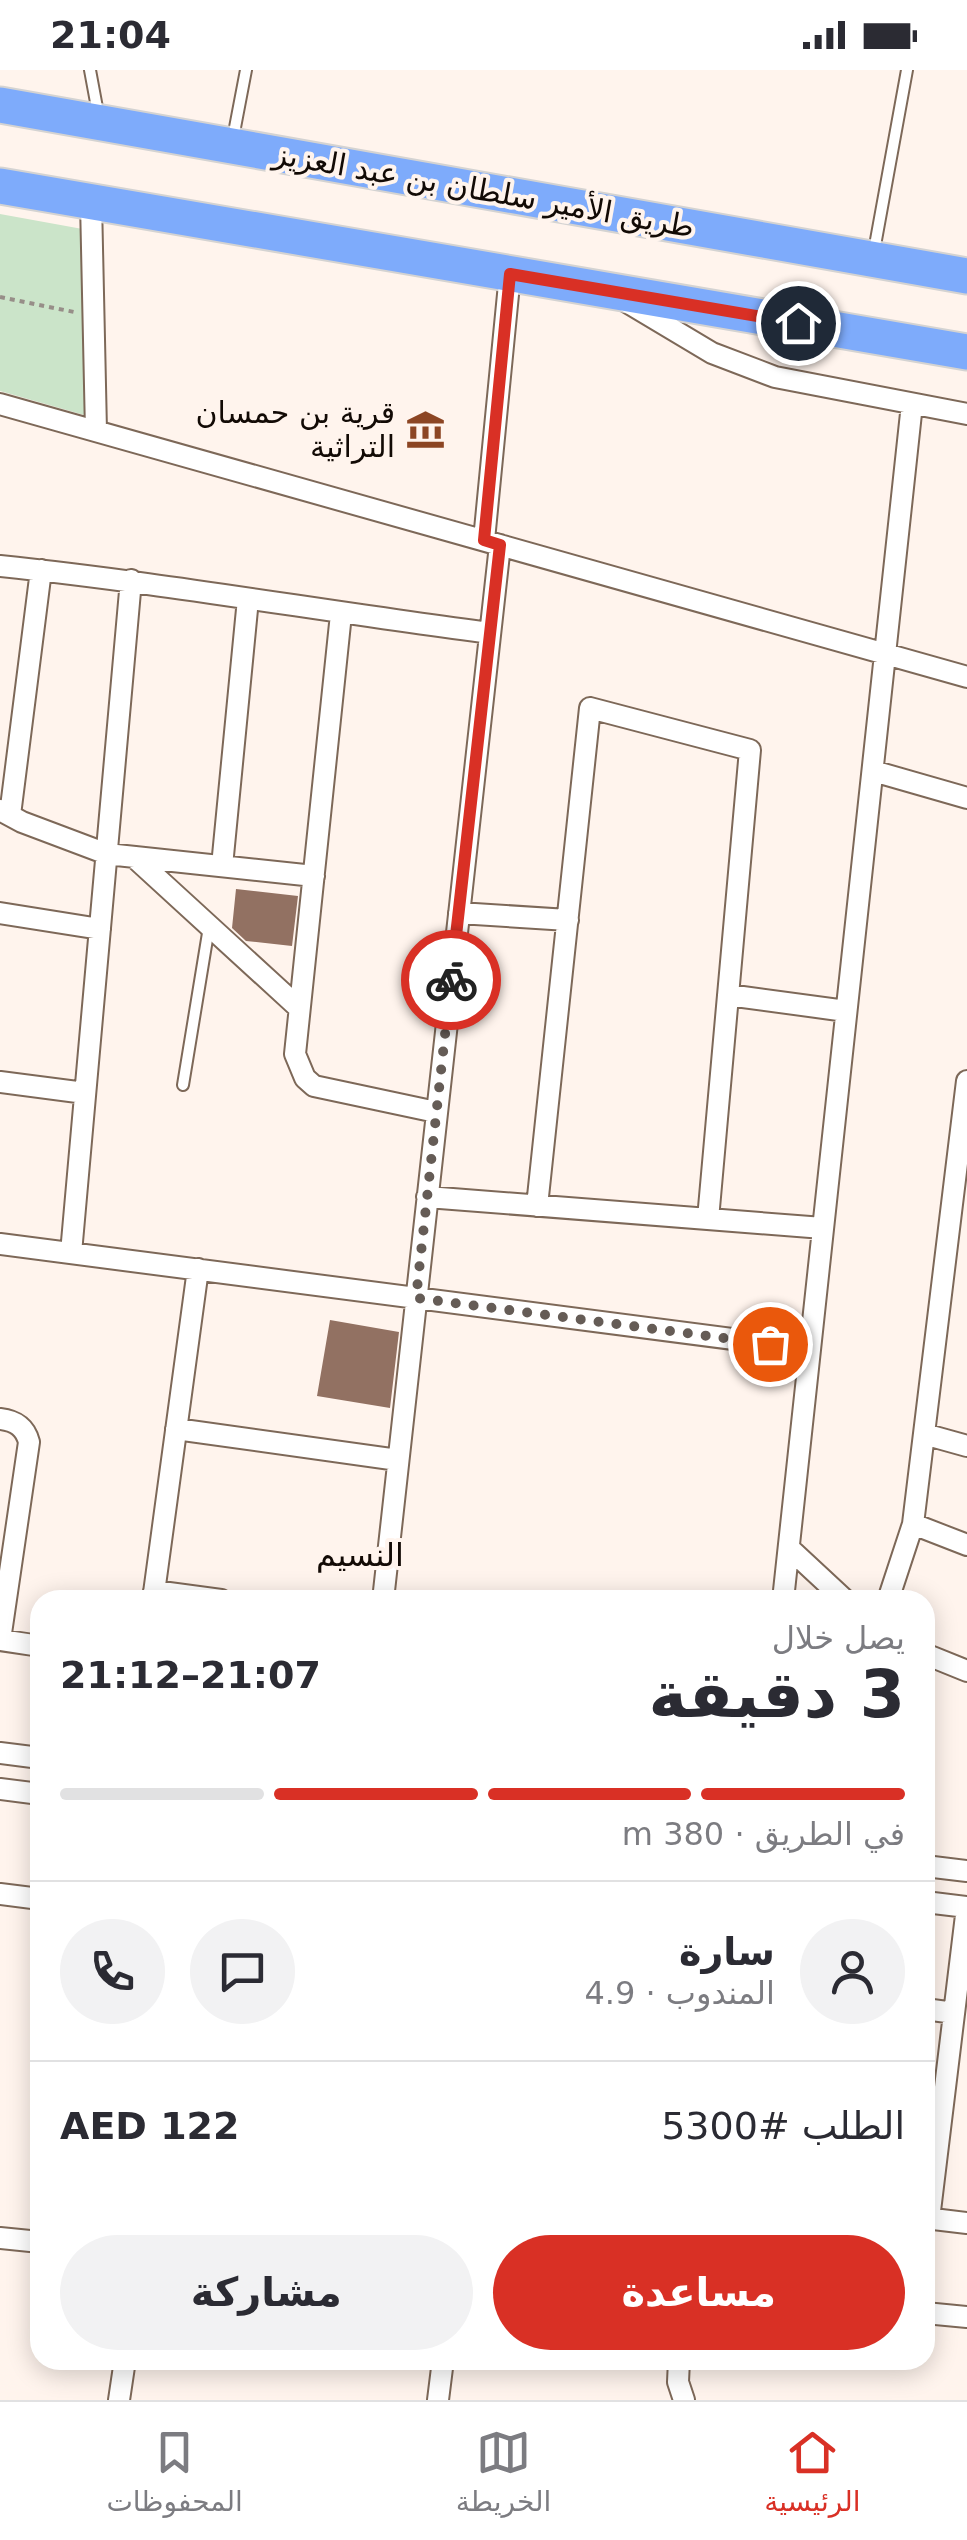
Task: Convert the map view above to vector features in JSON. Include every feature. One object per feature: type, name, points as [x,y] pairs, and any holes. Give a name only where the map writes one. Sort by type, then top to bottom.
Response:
[{"type":"highway","name":"طريق الأمير سلطان بن عبد العزيز","points":[[0,105],[967,276]]},
{"type":"highway","points":[[0,186],[967,352]]},
{"type":"street","points":[[91,202],[96,431]]},
{"type":"street","points":[[384,1590],[490,633],[492,543],[510,274]]},
{"type":"street","points":[[606,290],[712,353],[776,377],[967,414]]},
{"type":"street","points":[[0,404],[967,676]]},
{"type":"street","points":[[784,1590],[912,404]]},
{"type":"street","points":[[0,566],[131,580],[490,633]]},
{"type":"street","points":[[41,570],[5,813],[107,854],[314,876]]},
{"type":"street","points":[[71,1253],[131,580]]},
{"type":"street","points":[[222,866],[248,599]]},
{"type":"street","points":[[341,614],[295,1054],[305,1078],[314,1086],[436,1112]]},
{"type":"street","points":[[538,1206],[590,708],[750,750],[708,1219]]},
{"type":"street","points":[[873,771],[967,798]]},
{"type":"street","points":[[134,857],[300,1008]]},
{"type":"street","points":[[0,912],[100,929]]},
{"type":"street","points":[[458,913],[568,920]]},
{"type":"street","points":[[728,994],[846,1011]]},
{"type":"street","points":[[891,1590],[913,1524],[924,1434],[957,1251],[967,1081]]},
{"type":"street","points":[[0,1082],[85,1093]]},
{"type":"street","points":[[427,1197],[823,1228]]},
{"type":"street","points":[[0,1244],[810,1349]]},
{"type":"street","points":[[155,1590],[198,1269]]},
{"type":"street","points":[[0,1420],[19,1424],[28,1442],[0,1640],[30,1644]]},
{"type":"street","points":[[176,1429],[398,1460]]},
{"type":"street","points":[[924,1434],[967,1446]]},
{"type":"street","points":[[913,1524],[967,1545]]},
{"type":"street","points":[[789,1548],[835,1590]]},
{"type":"street","points":[[935,1658],[967,1671]]},
{"type":"street","points":[[0,1752],[30,1756]]},
{"type":"street","points":[[0,1789],[30,1793]]},
{"type":"street","points":[[935,1867],[967,1871]]},
{"type":"street","points":[[0,1894],[30,1898]]},
{"type":"street","points":[[935,1903],[967,1906],[954,2013],[935,2103]]},
{"type":"street","points":[[935,2010],[954,2013]]},
{"type":"street","points":[[935,2220],[967,2223]]},
{"type":"street","points":[[0,2238],[30,2241]]},
{"type":"street","points":[[935,2314],[967,2317]]},
{"type":"street","points":[[120,2400],[124,2370]]},
{"type":"street","points":[[438,2400],[442,2370]]},
{"type":"street","points":[[679,2370],[684,2400]]},
{"type":"lane","points":[[90,70],[99,122]]},
{"type":"lane","points":[[232,146],[246,70]]},
{"type":"lane","points":[[872,259],[907,70]]},
{"type":"lane","points":[[183,1086],[210,926]]},
{"type":"path","points":[[0,297],[93,316]]},
{"type":"green space","points":[[0,214],[88,230],[84,415],[0,391]]},
{"type":"building","points":[[236,889],[298,896],[292,946],[246,941],[232,928]]},
{"type":"building","points":[[330,1320],[399,1332],[390,1408],[317,1396]]},
{"type":"way so far","points":[[451,980],[416,1298],[770,1344]]},
{"type":"place","name":"قرية بن حمسان التراثية","points":[[425,429]]},
{"type":"district","name":"النسيم","points":[[360,1555]]},
{"type":"route","points":[[451,980],[500,545],[484,540],[510,274],[798,323]]}]
